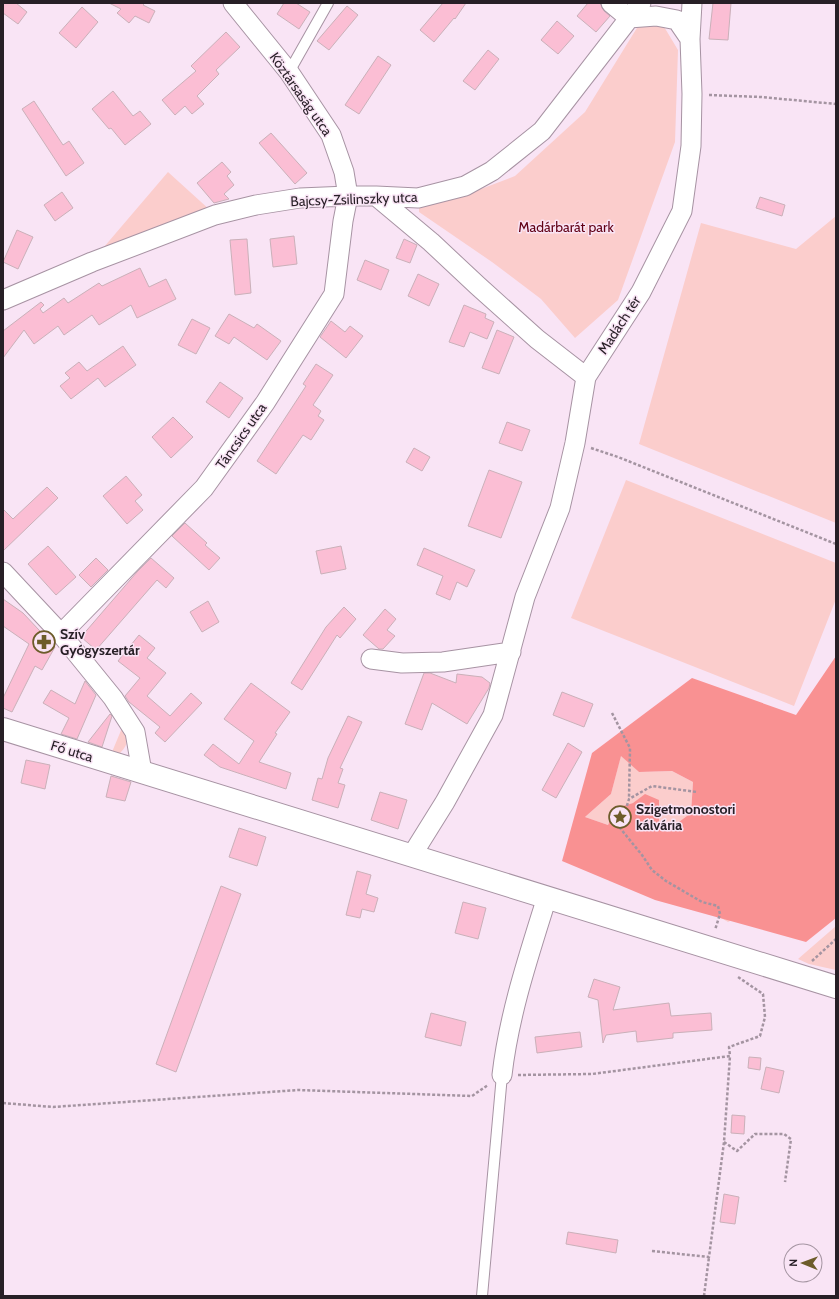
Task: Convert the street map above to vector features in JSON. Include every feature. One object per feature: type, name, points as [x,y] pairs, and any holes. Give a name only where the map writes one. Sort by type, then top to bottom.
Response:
[{"type":"main road","name":"Fő utca","points":[[3,730],[836,987]]},
{"type":"street","name":"Köztársaság utca","points":[[233,3],[289,72],[331,135],[344,172],[348,196]]},
{"type":"street","points":[[611,3],[630,18],[656,16],[677,20],[690,39]]},
{"type":"street","name":"Bajcsy-Zsilinszky utca","points":[[3,300],[92,262],[215,215],[256,205],[300,198],[376,196],[418,198],[465,186],[492,171],[542,131],[641,3]]},
{"type":"street","name":"Madách tér","points":[[586,377],[641,292],[682,211],[691,146],[692,94],[690,39],[692,3]]},
{"type":"street","name":"Táncsics utca","points":[[61,634],[204,488],[265,403],[334,294],[343,221],[348,196]]},
{"type":"street","points":[[376,196],[431,242],[537,339],[586,377],[575,443],[560,508],[525,597],[493,715],[445,802],[412,855]]},
{"type":"street","points":[[3,572],[61,634],[113,698],[135,732],[142,772]]},
{"type":"street","points":[[371,659],[402,662],[443,662],[511,652]]},
{"type":"street","points":[[502,1075],[505,1047],[529,956],[547,897]]},
{"type":"lane","points":[[289,72],[328,3]]},
{"type":"lane","points":[[482,1296],[502,1075]]},
{"type":"path","points":[[692,94],[761,96],[836,104]]},
{"type":"path","points":[[575,443],[618,457],[836,544]]},
{"type":"path","points":[[612,713],[630,748],[628,799],[620,828]]},
{"type":"path","points":[[628,799],[652,786],[697,792]]},
{"type":"path","points":[[619,822],[620,828],[652,870],[666,881],[702,902],[718,906],[720,914],[709,947]]},
{"type":"path","points":[[803,976],[809,964],[836,939]]},
{"type":"path","points":[[704,1296],[724,1142],[730,1056],[729,1047],[760,1036],[765,1017],[763,994],[733,974]]},
{"type":"path","points":[[3,1103],[53,1107],[298,1090],[472,1096],[502,1075],[592,1074],[730,1056]]},
{"type":"path","points":[[724,1142],[737,1151],[755,1134],[784,1134],[791,1139],[785,1182]]},
{"type":"path","points":[[652,1251],[708,1257]]},
{"type":"green space","name":"Madárbarát park","points":[[640,23],[663,25],[678,50],[675,142],[618,300],[575,338],[541,299],[492,262],[419,212],[419,204],[468,194],[515,176],[585,112]]},
{"type":"green space","points":[[168,172],[211,211],[98,254]]},
{"type":"green space","points":[[836,216],[836,523],[639,444],[701,223],[796,249]]},
{"type":"green space","points":[[626,480],[836,563],[836,599],[794,706],[571,618]]},
{"type":"green space","points":[[122,728],[127,741],[126,744],[120,753],[112,752]]},
{"type":"green space","points":[[621,755],[639,772],[672,771],[693,782],[691,813],[672,827],[659,827],[659,800],[633,803],[616,808],[732,920],[728,922],[709,911],[612,817],[608,825],[585,817],[611,794]]},
{"type":"green space","points":[[836,926],[836,970],[809,964],[798,959]]},
{"type":"shaded area","points":[[836,656],[836,918],[806,942],[655,900],[562,861],[592,753],[692,678],[796,715]],"holes":[[[621,756],[639,772],[672,771],[693,782],[691,813],[672,827],[659,827],[659,800],[645,794],[633,803],[616,808],[608,825],[585,817],[611,794]]]},
{"type":"building","points":[[3,3],[16,3],[27,12],[18,24],[3,13]]},
{"type":"building","points":[[109,3],[145,3],[143,5],[155,11],[149,23],[135,16],[129,23],[117,13],[121,9]]},
{"type":"building","points":[[284,3],[296,3],[310,12],[299,29],[277,14]]},
{"type":"building","points":[[443,3],[466,3],[455,19],[454,18],[434,42],[420,30]]},
{"type":"building","points":[[588,3],[600,3],[604,11],[610,16],[596,32],[577,16]]},
{"type":"building","points":[[713,3],[731,3],[728,40],[709,39]]},
{"type":"building","points":[[347,6],[358,15],[329,50],[317,41]]},
{"type":"building","points":[[82,7],[98,22],[76,48],[59,33]]},
{"type":"building","points":[[557,21],[574,36],[558,54],[541,40]]},
{"type":"building","points":[[226,32],[240,47],[216,70],[219,74],[197,96],[204,104],[192,114],[185,106],[175,115],[162,100],[196,71],[191,66]]},
{"type":"building","points":[[488,50],[499,59],[475,90],[463,81]]},
{"type":"building","points":[[378,56],[391,65],[359,114],[345,105]]},
{"type":"building","points":[[113,91],[133,116],[140,111],[151,124],[125,145],[92,109]]},
{"type":"building","points":[[34,101],[63,145],[69,141],[84,163],[66,176],[22,109]]},
{"type":"building","points":[[271,133],[307,173],[295,184],[259,143]]},
{"type":"building","points":[[222,162],[231,172],[227,176],[234,185],[224,194],[229,199],[214,203],[197,183]]},
{"type":"building","points":[[62,192],[73,208],[55,221],[44,205]]},
{"type":"building","points":[[760,197],[785,205],[782,216],[756,208]]},
{"type":"building","points":[[17,230],[33,237],[18,269],[3,262]]},
{"type":"building","points":[[294,236],[297,264],[273,267],[270,239]]},
{"type":"building","points":[[247,239],[251,293],[235,295],[230,240]]},
{"type":"building","points":[[404,239],[417,245],[410,263],[396,258]]},
{"type":"building","points":[[365,260],[389,270],[381,290],[357,280]]},
{"type":"building","points":[[140,268],[149,287],[166,279],[176,299],[137,318],[131,305],[99,325],[92,315],[64,335],[58,326],[34,344],[24,330],[3,358],[3,331],[41,302],[44,305],[40,309],[43,313],[64,298],[68,303],[99,283],[102,286]]},
{"type":"building","points":[[418,274],[439,284],[429,306],[408,296]]},
{"type":"building","points":[[464,305],[486,314],[485,318],[494,322],[487,339],[470,332],[464,347],[449,342]]},
{"type":"building","points":[[229,314],[254,328],[257,324],[281,341],[267,360],[234,337],[229,344],[215,336]]},
{"type":"building","points":[[192,319],[210,328],[196,354],[178,345]]},
{"type":"building","points":[[331,321],[345,332],[350,326],[363,336],[346,358],[320,337]]},
{"type":"building","points":[[497,330],[514,337],[499,374],[482,368]]},
{"type":"building","points":[[123,346],[136,365],[105,387],[98,378],[71,399],[60,386],[70,378],[65,373],[79,362],[87,371]]},
{"type":"building","points":[[316,364],[333,375],[313,405],[321,411],[318,416],[324,420],[311,440],[303,435],[276,474],[257,461],[306,386],[303,384]]},
{"type":"building","points":[[220,382],[243,398],[229,418],[206,402]]},
{"type":"building","points":[[173,417],[193,437],[171,458],[152,437]]},
{"type":"building","points":[[507,422],[530,430],[522,451],[499,443]]},
{"type":"building","points":[[414,448],[430,457],[422,471],[406,462]]},
{"type":"building","points":[[489,470],[522,482],[501,538],[468,526]]},
{"type":"building","points":[[126,476],[142,495],[135,501],[143,510],[127,524],[103,496]]},
{"type":"building","points":[[47,487],[58,498],[3,551],[3,509],[13,519]]},
{"type":"building","points":[[185,523],[207,543],[205,545],[220,558],[209,570],[172,536]]},
{"type":"building","points":[[48,546],[76,577],[56,595],[28,564]]},
{"type":"building","points":[[341,546],[346,569],[321,574],[316,551]]},
{"type":"building","points":[[424,548],[475,570],[467,587],[457,582],[450,600],[436,594],[443,576],[417,565]]},
{"type":"building","points":[[96,558],[108,570],[91,587],[79,575]]},
{"type":"building","points":[[151,558],[174,578],[166,588],[157,580],[96,650],[81,637]]},
{"type":"building","points":[[3,599],[23,613],[55,647],[42,670],[35,666],[12,712],[3,708],[3,698],[29,644],[3,626]]},
{"type":"building","points":[[208,601],[219,622],[202,632],[190,612]]},
{"type":"building","points":[[344,607],[356,619],[340,638],[337,635],[302,690],[291,683],[326,627]]},
{"type":"building","points":[[385,609],[396,619],[387,630],[395,636],[383,649],[379,649],[363,635]]},
{"type":"building","points":[[139,635],[155,648],[147,658],[166,673],[147,696],[170,716],[191,693],[202,703],[165,742],[155,733],[160,727],[129,702],[125,696],[140,678],[118,661]]},
{"type":"building","points":[[424,673],[430,673],[456,683],[457,674],[482,677],[490,683],[489,688],[467,724],[432,703],[422,730],[405,724]]},
{"type":"building","points":[[85,681],[96,695],[77,739],[61,734],[69,718],[43,703],[51,690],[75,704]]},
{"type":"building","points":[[251,683],[290,712],[275,733],[277,734],[259,762],[291,773],[286,789],[220,767],[204,755],[213,744],[239,764],[254,741],[224,719]]},
{"type":"building","points":[[562,692],[593,704],[584,727],[553,715]]},
{"type":"building","points":[[110,714],[112,716],[102,747],[88,742]]},
{"type":"building","points":[[348,716],[362,722],[340,768],[343,769],[338,783],[345,785],[338,808],[312,800],[318,778],[322,779],[328,758]]},
{"type":"building","points":[[568,743],[582,752],[556,798],[542,790]]},
{"type":"building","points":[[26,760],[50,765],[45,789],[21,783]]},
{"type":"building","points":[[111,776],[131,782],[125,801],[106,797]]},
{"type":"building","points":[[380,792],[407,800],[398,829],[371,820]]},
{"type":"building","points":[[239,828],[266,837],[257,866],[229,857]]},
{"type":"building","points":[[357,871],[371,875],[366,894],[378,898],[374,912],[362,909],[360,918],[346,915]]},
{"type":"building","points":[[221,886],[241,894],[176,1072],[156,1064]]},
{"type":"building","points":[[463,902],[486,908],[478,939],[455,933]]},
{"type":"building","points":[[594,979],[620,987],[613,1010],[669,1003],[671,1016],[711,1013],[712,1030],[673,1033],[673,1038],[637,1042],[636,1031],[606,1035],[603,1043],[598,1000],[588,997]]},
{"type":"building","points":[[431,1013],[466,1022],[461,1046],[425,1037]]},
{"type":"building","points":[[580,1032],[582,1047],[537,1053],[535,1037]]},
{"type":"building","points":[[749,1057],[761,1058],[760,1070],[748,1068]]},
{"type":"building","points":[[766,1067],[784,1071],[779,1093],[761,1089]]},
{"type":"building","points":[[732,1115],[745,1116],[744,1134],[731,1133]]},
{"type":"building","points":[[724,1194],[739,1197],[735,1224],[720,1222]]},
{"type":"building","points":[[568,1232],[618,1240],[616,1253],[566,1244]]},
{"type":"place","name":"Szív Gyógyszertár","points":[[44,642]]},
{"type":"place","name":"Szigetmonostori kálvária","points":[[620,817]]}]
